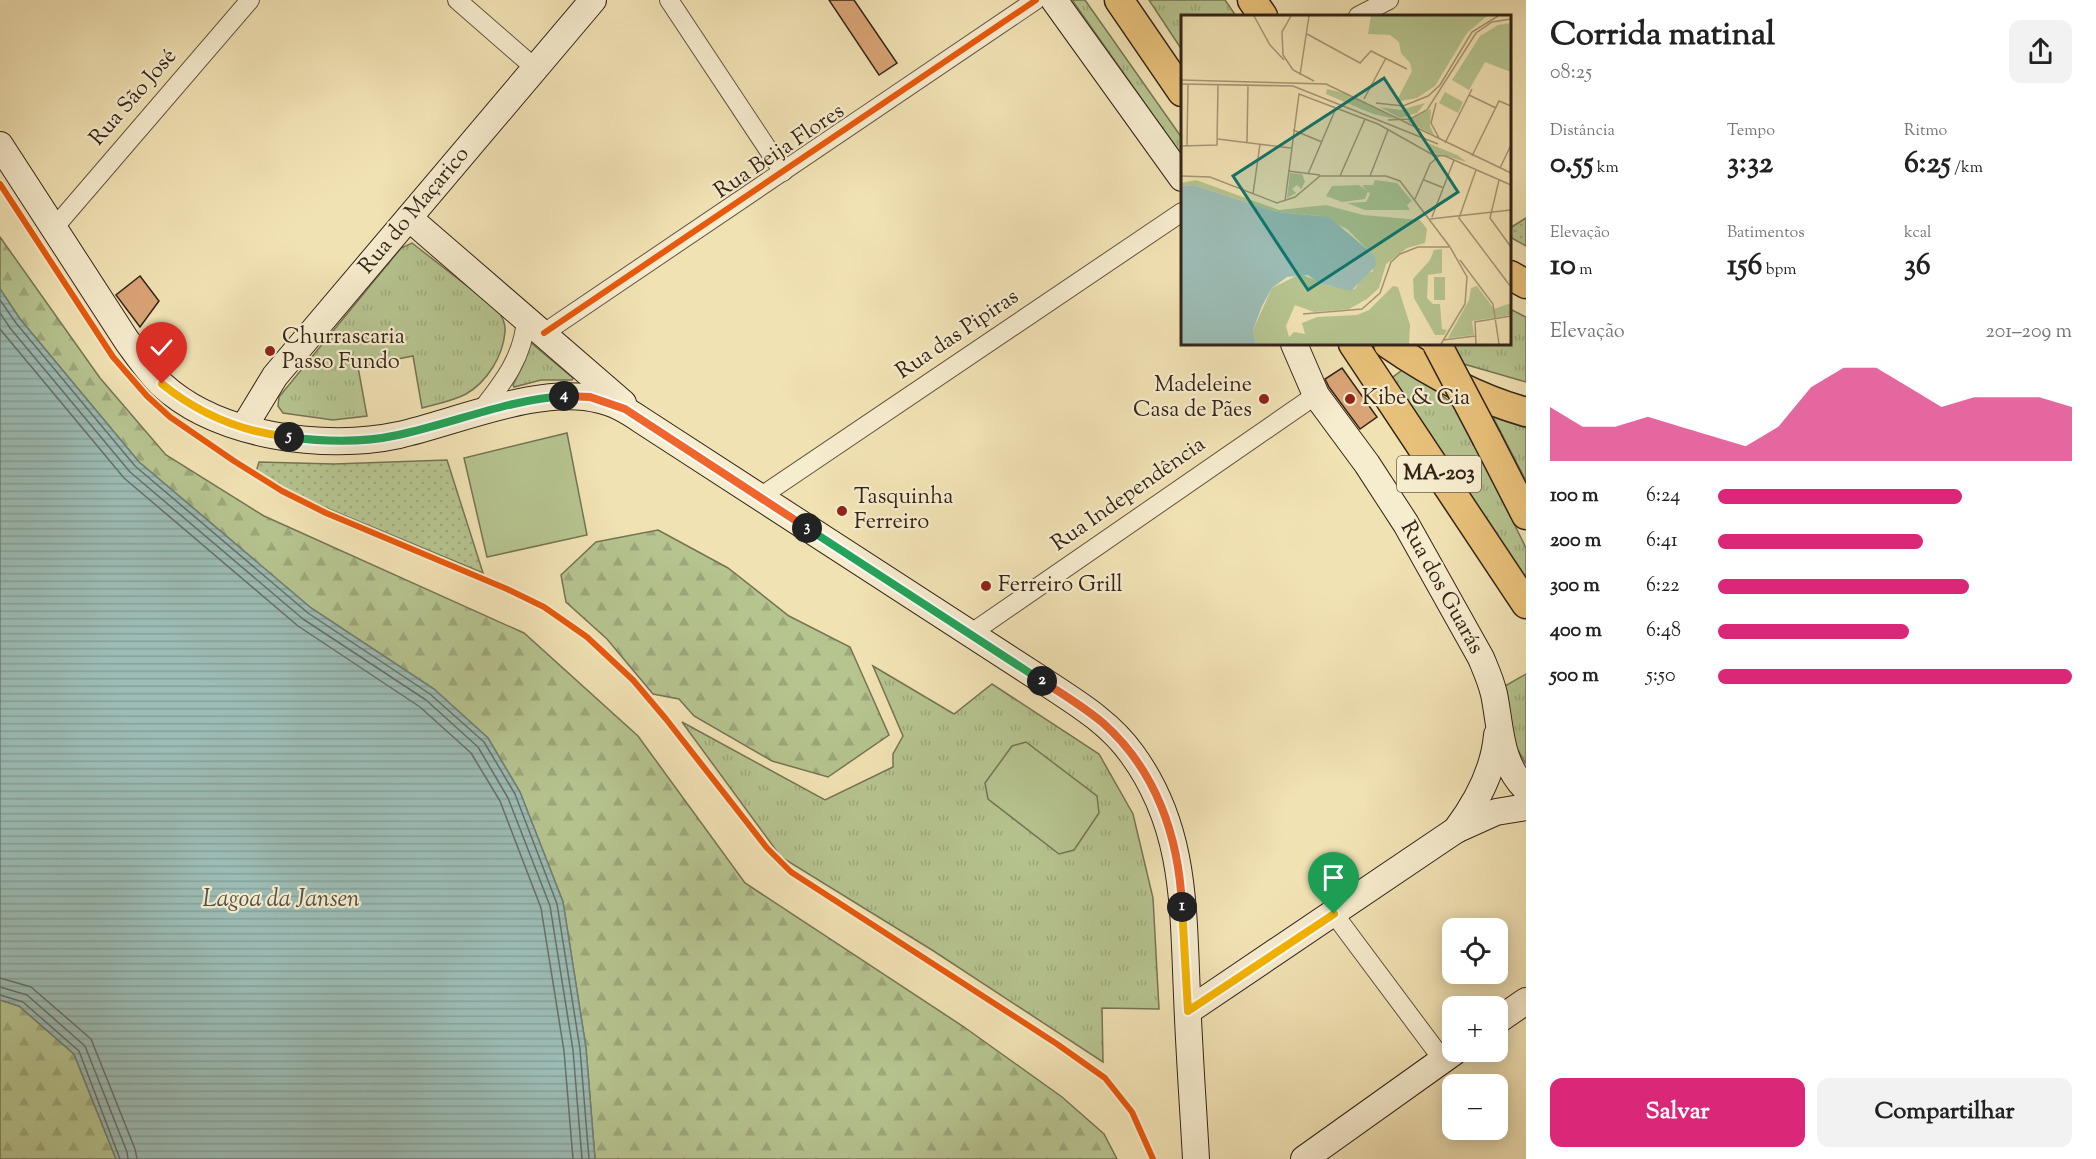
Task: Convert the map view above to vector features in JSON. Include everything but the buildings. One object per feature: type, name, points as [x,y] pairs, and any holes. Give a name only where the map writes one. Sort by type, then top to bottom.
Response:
[{"type":"main road","points":[[1119,0],[1181,91]]},
{"type":"main road","points":[[1252,0],[1262,15]]},
{"type":"main road","points":[[1511,276],[1526,284]]},
{"type":"main road","name":"MA-203","points":[[1354,345],[1526,604]]},
{"type":"main road","points":[[1391,345],[1456,384],[1481,396],[1526,412]]},
{"type":"main road","name":"MA-203","points":[[1438,345],[1526,515]]},
{"type":"street","name":"Rua São José","points":[[54,228],[250,0]]},
{"type":"street","points":[[457,0],[535,68]]},
{"type":"street","name":"Rua do Maçarico","points":[[244,427],[275,376],[593,0]]},
{"type":"street","points":[[669,0],[783,172]]},
{"type":"street","name":"Rua Beija Flores","points":[[535,326],[783,172],[1036,0]]},
{"type":"street","points":[[1054,0],[1181,177]]},
{"type":"street","points":[[1360,15],[1389,0]]},
{"type":"street","points":[[0,145],[127,341],[162,384],[180,399],[202,411],[244,427],[280,436],[340,441],[398,435],[523,402],[571,396],[601,400],[625,409],[1089,712],[1115,734],[1144,772],[1165,812],[1177,858],[1182,896],[1196,1159]]},
{"type":"street","name":"Rua das Pipiras","points":[[760,497],[1181,213]]},
{"type":"street","points":[[409,218],[641,420]]},
{"type":"street","points":[[479,413],[505,380],[535,326]]},
{"type":"street","name":"Rua dos Guarás","points":[[1294,345],[1316,395],[1367,464],[1406,524],[1476,649],[1490,679],[1504,753],[1524,794]]},
{"type":"street","name":"Rua Independência","points":[[970,634],[1316,395]]},
{"type":"street","points":[[1456,830],[1472,808],[1489,771],[1498,726]]},
{"type":"street","points":[[1188,1011],[1456,830],[1496,812],[1524,794]]},
{"type":"street","points":[[1334,914],[1442,1047]]},
{"type":"street","points":[[1508,1013],[1526,1001]]},
{"type":"street","points":[[1304,1159],[1442,1061]]},
{"type":"green space","points":[[1072,0],[1085,0],[1181,137],[1181,155]]},
{"type":"green space","points":[[1149,0],[1225,0],[1235,15],[1181,15],[1181,48]]},
{"type":"green space","points":[[1526,218],[1526,246],[1511,238],[1511,227]]},
{"type":"green space","points":[[0,237],[100,378],[166,455],[264,516],[524,633],[638,736],[745,883],[964,1027],[1062,1097],[1104,1134],[1117,1159],[595,1159],[586,1048],[563,902],[520,792],[488,738],[434,689],[311,608],[139,462],[20,319],[0,289]]},
{"type":"green space","points":[[412,243],[498,310],[505,326],[505,332],[501,350],[493,368],[481,383],[466,394],[422,408],[413,356],[358,367],[367,416],[333,420],[283,413],[278,406],[279,397],[401,248]]},
{"type":"green space","points":[[1511,310],[1526,317],[1526,382],[1457,362],[1448,345],[1511,345]]},
{"type":"green space","points":[[530,342],[573,378],[572,380],[541,380],[514,387]]},
{"type":"green space","points":[[1405,368],[1456,406],[1526,548],[1526,581],[1389,380]]},
{"type":"green space","points":[[1493,417],[1526,428],[1526,481]]},
{"type":"green space","points":[[567,433],[587,535],[487,557],[464,458]]},
{"type":"green space","points":[[447,460],[483,573],[300,497],[256,472],[259,462],[334,464]]},
{"type":"green space","points":[[658,530],[728,568],[789,616],[850,647],[889,735],[828,777],[772,761],[694,716],[679,699],[653,694],[607,639],[566,602],[561,575],[596,542]]},
{"type":"green space","points":[[873,666],[954,714],[992,684],[1099,754],[1133,814],[1153,898],[1159,1009],[1102,1008],[1103,1062],[932,950],[781,857],[682,722],[825,800],[893,767],[893,754],[903,736]]},
{"type":"green space","points":[[1526,674],[1526,764],[1512,740],[1505,686]]},
{"type":"green space","points":[[1026,742],[1097,796],[1099,813],[1074,850],[1059,854],[988,799],[985,783],[1012,746]]},
{"type":"green space","points":[[0,1000],[19,1006],[74,1054],[116,1159],[0,1159]]},
{"type":"water","name":"Lagoa da Jansen","points":[[0,289],[20,319],[139,462],[311,608],[434,689],[488,738],[520,792],[563,902],[586,1048],[595,1159],[116,1159],[74,1054],[19,1006],[0,1000]]},
{"type":"cycle path","points":[[544,333],[1036,0]]},
{"type":"cycle path","points":[[0,184],[113,357],[147,396],[170,417],[282,491],[326,513],[507,589],[544,607],[587,637],[633,680],[767,848],[791,872],[1057,1044],[1105,1078],[1132,1112],[1153,1159]]},
{"type":"place","name":"Churrascaria Passo Fundo","points":[[270,351]]},
{"type":"place","name":"Madeleine Casa de Pães","points":[[1264,399]]},
{"type":"place","name":"Kibe & Cia","points":[[1350,399]]},
{"type":"place","name":"Tasquinha Ferreiro","points":[[842,511]]},
{"type":"place","name":"Ferreiro Grill","points":[[986,586]]},
{"type":"route","points":[[162,384],[180,399],[225,422],[280,436],[308,440],[340,441],[398,435],[523,402],[549,398],[590,397],[625,409],[1045,682],[1089,712],[1115,734],[1144,772],[1165,812],[1172,834],[1182,896],[1188,1011],[1334,914]]}]
